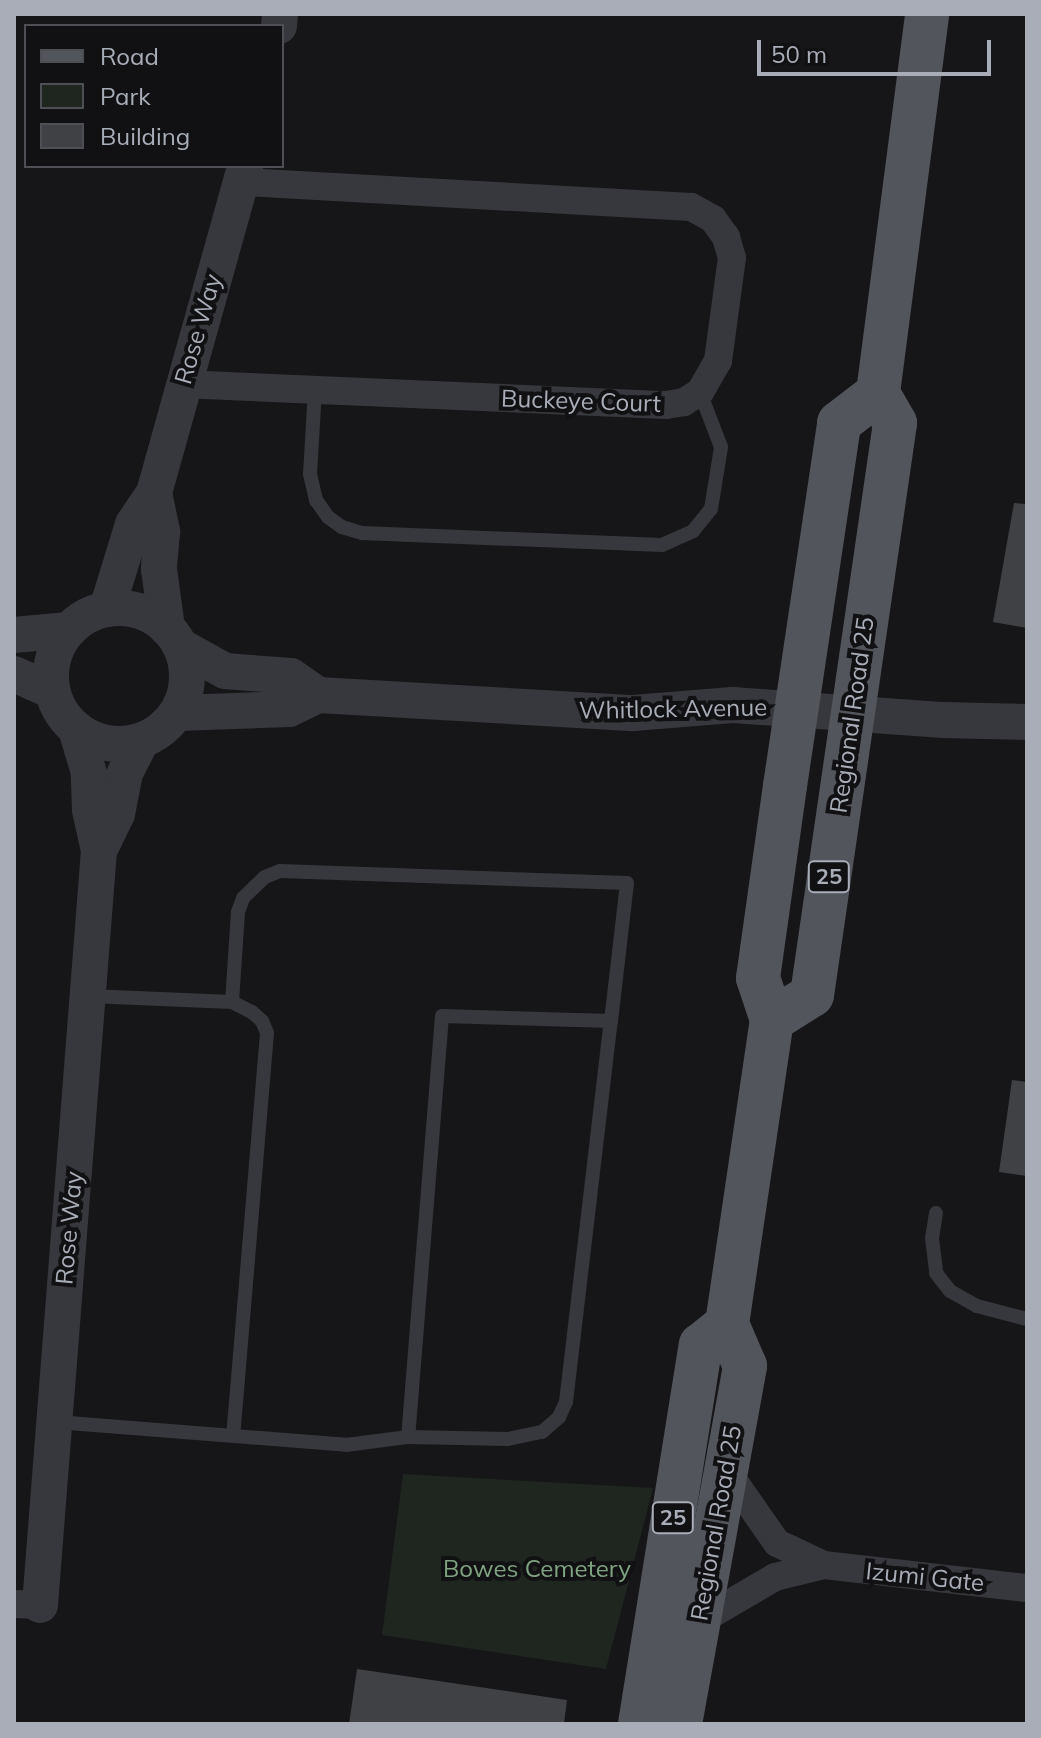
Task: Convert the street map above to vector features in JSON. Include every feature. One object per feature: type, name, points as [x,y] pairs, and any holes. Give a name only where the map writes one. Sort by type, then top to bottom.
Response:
[{"type":"main road","points":[[878,393],[927,14]]},
{"type":"main road","name":"25","points":[[727,1324],[772,1020],[758,978],[839,423],[878,393]]},
{"type":"main road","name":"Regional Road 25","points":[[772,1020],[812,995],[895,423],[878,393]]},
{"type":"main road","name":"Regional Road 25","points":[[640,1724],[701,1345],[727,1324],[745,1366],[680,1724]]},
{"type":"street","name":"Rose Way","points":[[107,609],[133,524],[154,493],[243,174]]},
{"type":"street","points":[[243,174],[691,207],[713,219],[726,237],[732,258],[718,361],[700,392]]},
{"type":"street","name":"Buckeye Court","points":[[182,384],[666,405],[684,402],[700,392]]},
{"type":"street","name":"Rose Way","points":[[154,493],[162,532],[159,569],[174,637]]},
{"type":"street","points":[[107,609],[129,609],[150,616],[174,637],[187,668],[186,691],[177,713],[161,730],[141,741],[107,742],[76,729],[61,711],[52,691],[54,658],[69,630],[88,616],[107,609]]},
{"type":"street","points":[[14,635],[69,630]]},
{"type":"street","name":"Whitlock Avenue","points":[[174,637],[225,671],[291,676],[318,695]]},
{"type":"street","points":[[14,674],[52,691]]},
{"type":"street","name":"Whitlock Avenue","points":[[177,713],[289,709],[318,695],[633,713],[733,705],[1027,722]]},
{"type":"street","name":"Rose Way","points":[[27,1604],[53,1422],[99,851],[90,810],[89,773],[76,729]]},
{"type":"street","name":"Rose Way","points":[[99,851],[117,814],[125,773],[141,741]]},
{"type":"street","name":"Izumi Gate","points":[[726,1470],[777,1543],[824,1565],[1027,1588]]},
{"type":"street","name":"Izumi Gate","points":[[698,1622],[775,1577],[824,1565]]},
{"type":"lane","points":[[315,390],[310,474],[316,500],[328,517],[342,527],[362,533],[662,545],[693,531],[711,509],[721,447],[700,392]]},
{"type":"lane","points":[[53,1422],[346,1445],[408,1437],[525,1438],[542,1432],[559,1417],[566,1402],[627,883],[280,871],[265,877],[243,898],[238,912],[232,1002]]},
{"type":"lane","points":[[88,996],[232,1002],[252,1012],[262,1021],[267,1033],[233,1435]]},
{"type":"lane","points":[[408,1437],[442,1016],[611,1021]]},
{"type":"lane","points":[[936,1213],[932,1238],[936,1273],[950,1291],[977,1306],[1027,1319]]},
{"type":"green space","name":"Bowes Cemetery","points":[[403,1474],[653,1488],[606,1669],[382,1635]]},
{"type":"building","points":[[1014,503],[1027,504],[1027,628],[993,622]]},
{"type":"building","points":[[1012,1080],[1027,1082],[1027,1176],[999,1172]]},
{"type":"building","points":[[357,1669],[567,1700],[564,1724],[349,1724]]}]
